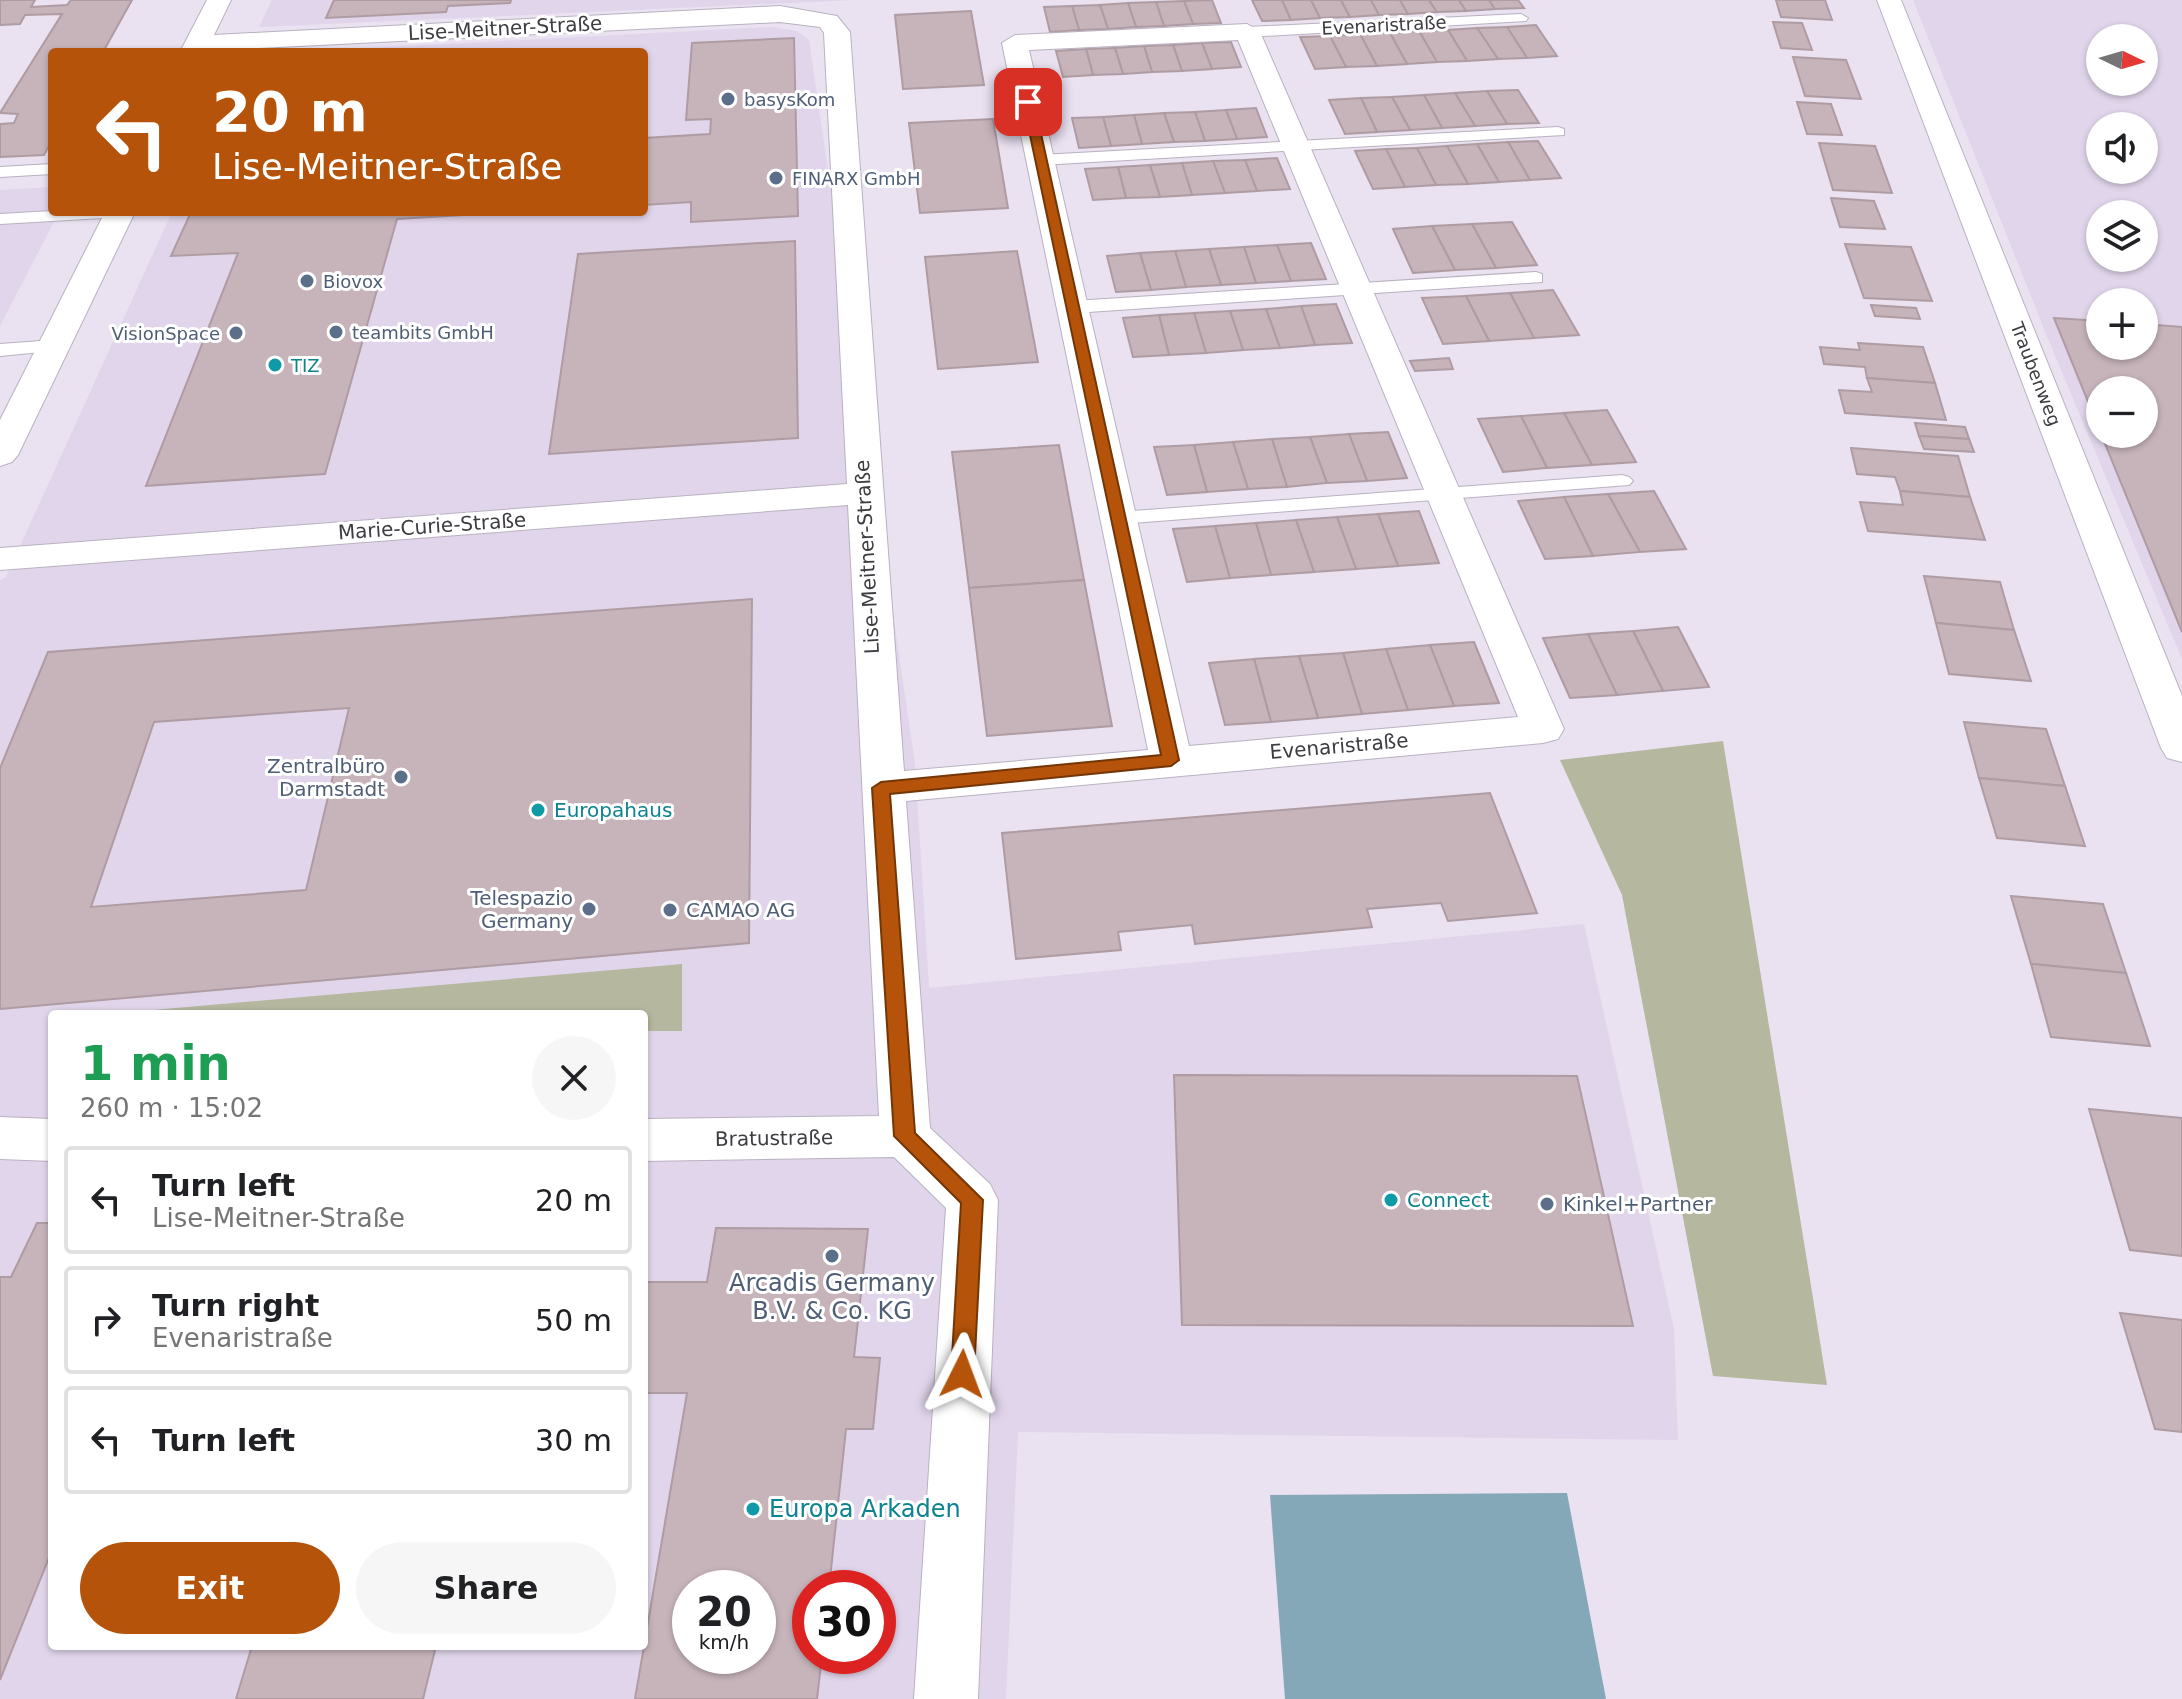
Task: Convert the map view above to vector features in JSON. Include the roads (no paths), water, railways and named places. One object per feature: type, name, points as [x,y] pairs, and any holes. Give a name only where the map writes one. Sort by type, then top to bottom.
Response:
[{"type":"street","points":[[195,48],[219,0]]},
{"type":"street","name":"Traubenweg","points":[[1889,0],[2182,748]]},
{"type":"street","name":"Lise-Meitner-Straße","points":[[195,48],[780,14],[828,21],[837,32],[881,788],[905,1136]]},
{"type":"street","name":"Evenaristraße","points":[[881,788],[1543,729],[1247,32],[1015,43],[1040,160]]},
{"type":"street","points":[[1040,160],[1171,760]]},
{"type":"street","points":[[0,455],[118,216]]},
{"type":"street","name":"Marie-Curie-Straße","points":[[0,559],[864,493]]},
{"type":"street","points":[[905,1136],[972,1200],[946,1699]]},
{"type":"street","name":"Bratustraße","points":[[648,1140],[905,1136]]},
{"type":"street","points":[[0,1138],[48,1140]]},
{"type":"lane","name":"Evenaristraße","points":[[1247,32],[1521,18]]},
{"type":"lane","points":[[1040,160],[1558,132]]},
{"type":"lane","points":[[0,172],[48,169]]},
{"type":"lane","points":[[0,219],[51,216]]},
{"type":"lane","points":[[1073,307],[1536,278]]},
{"type":"lane","points":[[0,350],[55,346]]},
{"type":"lane","points":[[1119,518],[1622,481]]},
{"type":"water","points":[[1567,1493],[1606,1699],[1285,1699],[1270,1495]]},
{"type":"place","name":"basysKom","points":[[728,99]]},
{"type":"place","name":"FINARX GmbH","points":[[776,178]]},
{"type":"place","name":"Biovox","points":[[307,281]]},
{"type":"place","name":"teambits GmbH","points":[[336,332]]},
{"type":"place","name":"VisionSpace","points":[[236,333]]},
{"type":"place","name":"TIZ","points":[[275,365]]},
{"type":"place","name":"Zentralbüro Darmstadt","points":[[401,777]]},
{"type":"place","name":"Europahaus","points":[[538,810]]},
{"type":"place","name":"Telespazio Germany","points":[[589,909]]},
{"type":"place","name":"CAMAO AG","points":[[670,910]]},
{"type":"place","name":"Connect","points":[[1391,1200]]},
{"type":"place","name":"Kinkel+Partner","points":[[1547,1204]]},
{"type":"place","name":"Arcadis Germany B.V. & Co. KG","points":[[832,1256]]},
{"type":"place","name":"Europa Arkaden","points":[[753,1509]]}]
